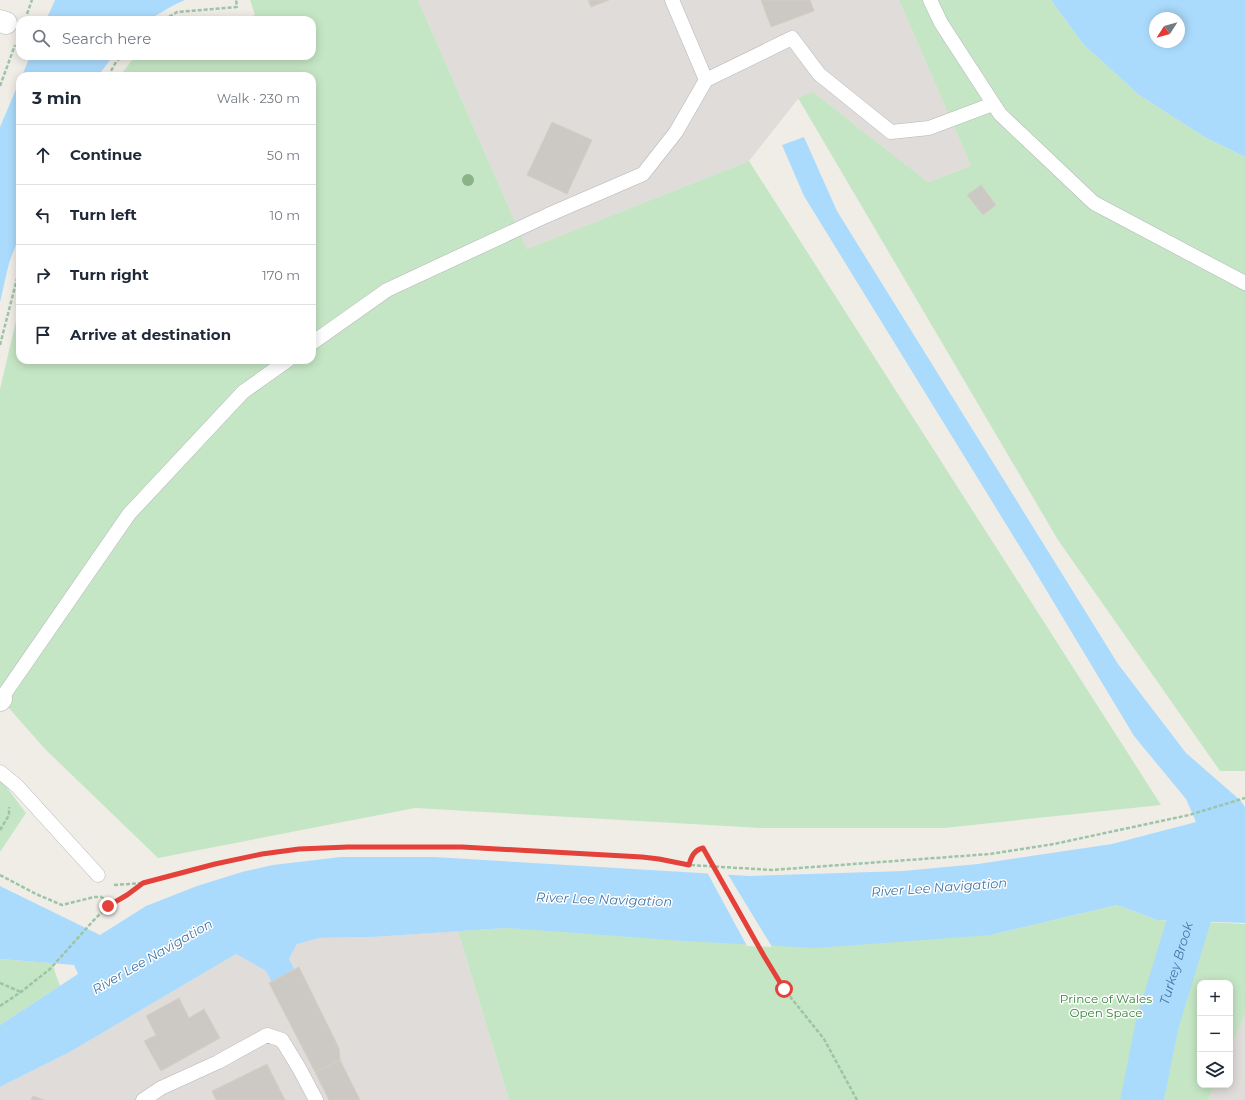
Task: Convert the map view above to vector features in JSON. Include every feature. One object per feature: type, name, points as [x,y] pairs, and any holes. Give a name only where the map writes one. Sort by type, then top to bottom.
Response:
[{"type":"lane","points":[[672,0],[706,80]]},
{"type":"lane","points":[[930,0],[941,23],[1000,114],[1094,203],[1245,283]]},
{"type":"lane","points":[[316,340],[387,290],[548,215],[643,174],[676,132],[706,80],[792,38],[818,74],[890,132],[929,128],[993,104]]},
{"type":"lane","points":[[0,700],[129,514],[243,392],[282,364]]},
{"type":"lane","points":[[0,772],[17,786],[98,875]]},
{"type":"lane","points":[[143,1100],[161,1088],[218,1062],[267,1035],[282,1040],[316,1100]]},
{"type":"path","points":[[10,21],[32,0]]},
{"type":"path","points":[[170,16],[177,12],[237,7],[236,0]]},
{"type":"path","points":[[0,86],[15,44]]},
{"type":"path","points":[[110,72],[118,60]]},
{"type":"path","points":[[0,345],[16,283]]},
{"type":"path","points":[[112,885],[143,883],[215,864],[262,854],[299,849],[348,847],[470,848],[642,857],[689,865],[772,870],[990,854],[1054,844],[1189,815],[1245,798]]},
{"type":"path","points":[[689,865],[692,854],[700,848],[703,848],[784,989],[824,1039],[857,1100]]},
{"type":"path","points":[[0,875],[36,894],[62,904],[94,897],[102,897],[108,906]]},
{"type":"path","points":[[0,1006],[21,992],[50,969],[108,906],[127,895],[143,883]]},
{"type":"path","points":[[0,983],[21,992]]},
{"type":"shaded area","points":[[418,0],[899,0],[971,166],[928,182],[813,92],[798,99],[749,161],[527,249]]},
{"type":"shaded area","points":[[458,931],[509,1100],[0,1100],[0,1087],[70,1052],[236,954],[266,971],[289,959],[297,944],[320,938],[373,937]]},
{"type":"shaded area","points":[[1245,1014],[1245,1100],[1208,1100],[1214,1088],[1233,1088],[1233,1042]]},
{"type":"green space","points":[[250,0],[418,0],[527,249],[749,161],[1161,805],[944,828],[761,828],[415,808],[158,858],[45,749],[0,698],[0,389],[16,321],[16,364],[316,364],[316,72],[123,72],[132,60],[316,60],[316,16],[252,16],[255,15]]},
{"type":"green space","points":[[899,0],[1051,0],[1083,44],[1139,95],[1206,138],[1245,157],[1245,771],[1220,771],[1058,540],[798,98],[813,92],[928,182],[971,166]]},
{"type":"green space","points":[[0,781],[2,781],[26,813],[0,852]]},
{"type":"green space","name":"Prince of Wales Open Space","points":[[1117,905],[1157,920],[1245,924],[1245,1014],[1233,1042],[1233,980],[1197,980],[1197,1088],[1214,1088],[1208,1100],[509,1100],[458,931],[507,928],[991,935]]},
{"type":"green space","points":[[0,959],[52,963],[60,986],[0,1025]]},
{"type":"water","points":[[55,0],[185,0],[155,16],[48,16]]},
{"type":"water","points":[[1051,0],[1245,0],[1245,157],[1206,138],[1139,95],[1083,44]]},
{"type":"water","points":[[28,60],[110,60],[101,72],[24,72]]},
{"type":"water","points":[[16,89],[16,245],[9,263],[0,302],[0,127]]},
{"type":"water","name":"River Lee Navigation","points":[[804,137],[837,211],[1118,664],[1186,753],[1240,800],[1245,807],[1245,923],[1157,920],[1117,905],[991,935],[816,948],[684,941],[507,928],[373,937],[320,938],[297,944],[289,959],[335,1050],[312,1061],[266,971],[236,954],[70,1052],[0,1087],[0,1025],[78,974],[74,965],[0,959],[0,886],[100,935],[146,906],[197,886],[242,872],[273,865],[341,857],[434,857],[750,876],[903,871],[978,864],[1112,844],[1196,822],[1186,799],[1134,736],[1033,568],[804,196],[782,145]]},
{"type":"pier","points":[[707,872],[727,873],[772,947],[747,946]]},
{"type":"building","points":[[588,0],[609,0],[591,7]]},
{"type":"building","points":[[761,0],[810,0],[814,11],[771,27]]},
{"type":"building","points":[[552,122],[592,140],[567,194],[527,175]]},
{"type":"building","points":[[981,185],[996,205],[983,215],[967,195]]},
{"type":"building","points":[[299,967],[339,1048],[340,1060],[315,1072],[269,983]]},
{"type":"building","points":[[179,998],[189,1018],[204,1009],[220,1038],[161,1071],[144,1041],[156,1035],[146,1016]]},
{"type":"building","points":[[340,1060],[360,1100],[329,1100],[315,1072]]},
{"type":"building","points":[[267,1064],[285,1100],[216,1100],[212,1091]]},
{"type":"building","points":[[33,1096],[44,1100],[31,1100]]},
{"type":"waterway","name":"Turkey Brook","points":[[1142,1100],[1157,1025],[1203,874]]},
{"type":"route","points":[[108,906],[127,895],[143,883],[215,864],[262,854],[299,849],[348,847],[462,847],[642,857],[689,865],[692,854],[700,848],[703,848],[784,989]]}]
